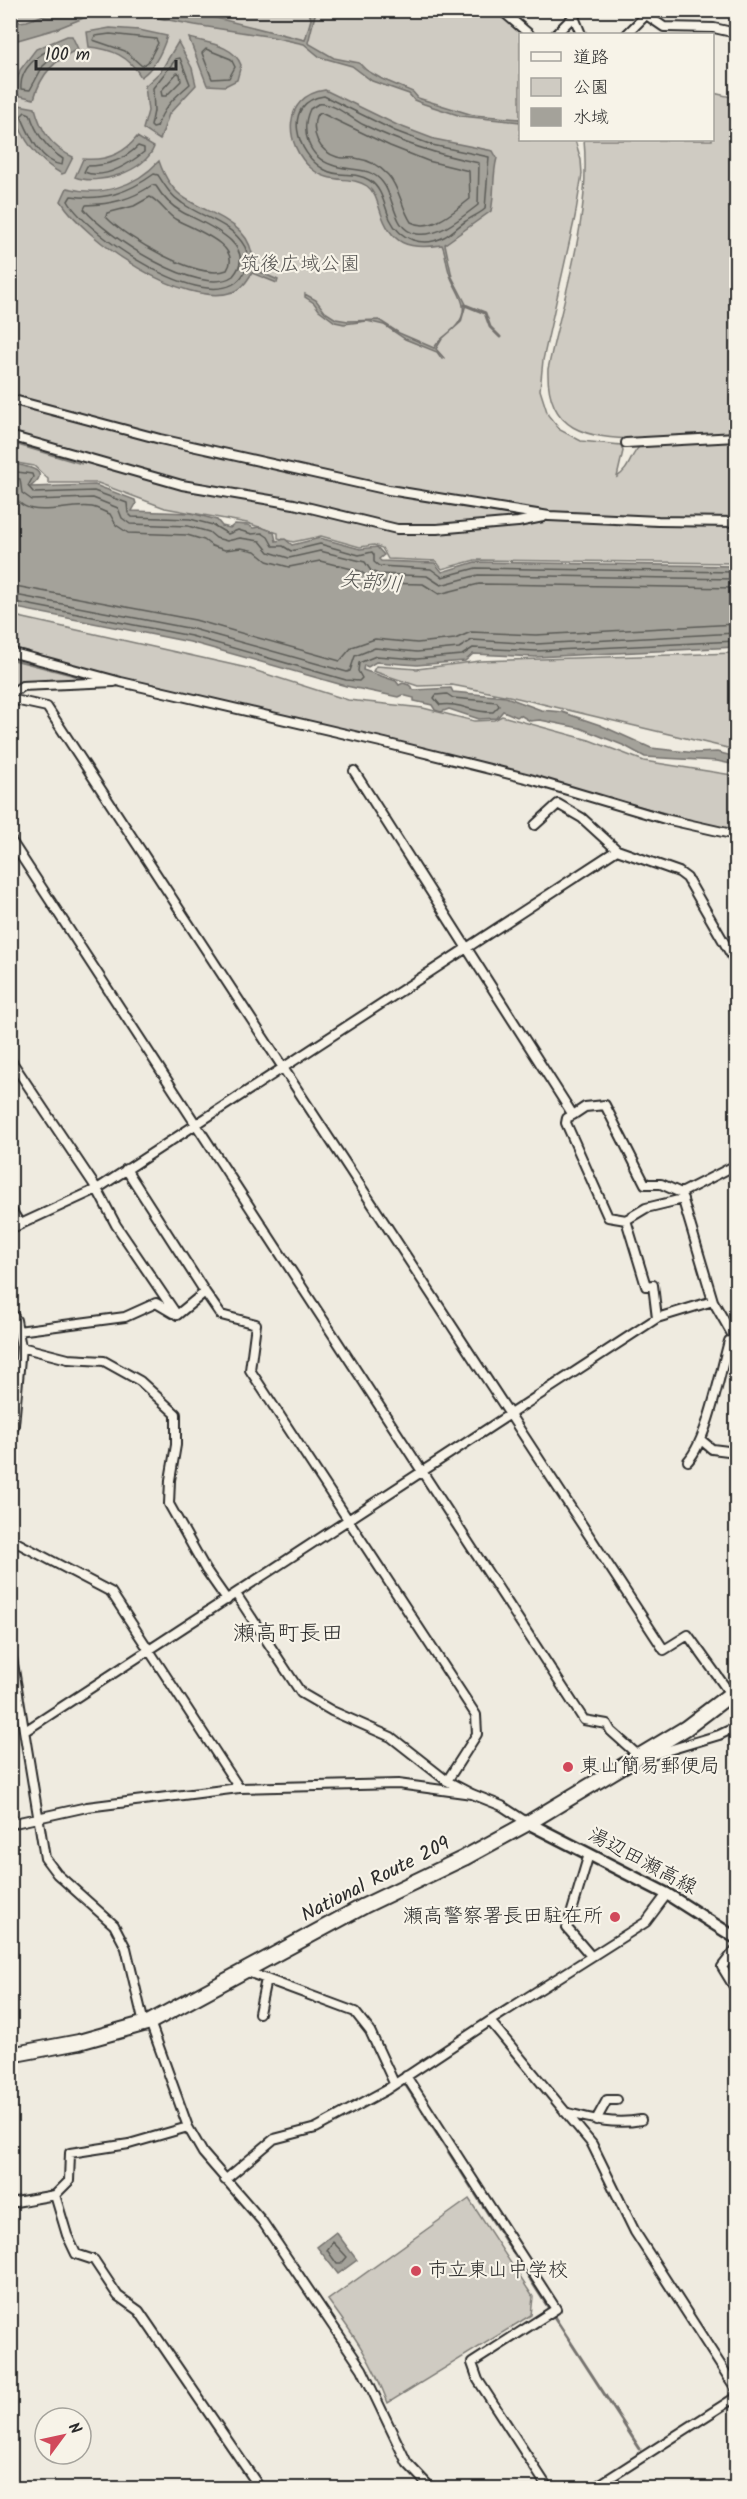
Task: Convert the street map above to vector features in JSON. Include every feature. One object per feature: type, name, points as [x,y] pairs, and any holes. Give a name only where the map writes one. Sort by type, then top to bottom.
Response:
[{"type":"highway","name":"National Route 209","points":[[10,2055],[79,2042],[147,2023],[364,1906],[464,1858],[528,1823],[686,1728],[734,1693]]},
{"type":"main road","name":"湯辺田瀬高線","points":[[528,1823],[667,1894],[736,1938]]},
{"type":"street","points":[[501,10],[528,33]]},
{"type":"street","points":[[557,33],[580,10]]},
{"type":"street","points":[[628,33],[642,13],[664,27],[736,33]]},
{"type":"street","points":[[574,17],[581,33]]},
{"type":"street","points":[[10,399],[160,439],[389,490],[549,516],[736,522]]},
{"type":"street","points":[[10,436],[182,485],[294,504],[397,529],[437,529],[518,522],[549,516]]},
{"type":"street","points":[[626,443],[736,437]]},
{"type":"street","points":[[10,652],[121,682],[385,742],[530,779],[665,819],[736,835]]},
{"type":"street","points":[[10,694],[22,686],[121,682]]},
{"type":"street","points":[[10,699],[47,707],[664,1650],[688,1635],[734,1693]]},
{"type":"street","points":[[354,771],[573,1115]]},
{"type":"street","points":[[535,825],[558,804],[582,818],[617,850],[679,872],[687,878],[736,963]]},
{"type":"street","points":[[10,839],[584,1720],[608,1724],[611,1731],[638,1758],[719,1735],[736,1727]]},
{"type":"street","points":[[10,1229],[97,1189],[617,850]]},
{"type":"street","points":[[10,1059],[97,1189],[116,1225],[177,1315]]},
{"type":"street","points":[[688,1461],[696,1452],[701,1440],[729,1341],[736,1341],[713,1301],[682,1196],[661,1184],[645,1184],[605,1105],[585,1107],[567,1118],[567,1123],[608,1217],[626,1220],[646,1208],[682,1196],[736,1165]]},
{"type":"street","points":[[126,1169],[221,1315],[256,1324],[250,1370],[476,1715],[477,1734],[447,1781]]},
{"type":"street","points":[[10,1208],[20,1224]]},
{"type":"street","points":[[626,1220],[646,1286],[654,1285],[657,1318]]},
{"type":"street","points":[[177,1315],[205,1292]]},
{"type":"street","points":[[25,1731],[657,1318],[713,1301]]},
{"type":"street","points":[[18,1331],[125,1317],[156,1303],[177,1315]]},
{"type":"street","points":[[10,1311],[18,1331],[21,1347],[14,1425],[10,1439]]},
{"type":"street","points":[[21,1347],[68,1359],[104,1361],[140,1381],[176,1414],[176,1445],[170,1480],[169,1504],[206,1570],[227,1600]]},
{"type":"street","points":[[701,1440],[712,1449],[736,1452]]},
{"type":"street","points":[[10,1539],[111,1592],[239,1788]]},
{"type":"street","points":[[236,1594],[301,1693],[332,1711],[391,1737],[447,1781],[502,1806],[528,1823]]},
{"type":"street","points":[[10,1645],[45,1858],[57,1874],[114,1925],[126,1948],[147,2023],[188,2127],[203,2153],[262,2221],[362,2368],[407,2463],[431,2488]]},
{"type":"street","points":[[11,1824],[121,1802],[239,1788],[398,1784],[472,1794]]},
{"type":"street","points":[[589,1854],[567,1928],[591,1956]]},
{"type":"street","points":[[225,2180],[274,2139],[316,2128],[386,2090],[646,1922],[667,1894]]},
{"type":"street","points":[[736,1949],[722,1967],[736,1990]]},
{"type":"street","points":[[245,1971],[355,2012],[370,2031],[394,2083]]},
{"type":"street","points":[[259,2013],[266,1979]]},
{"type":"street","points":[[490,2021],[592,2144],[635,2232],[736,2389]]},
{"type":"street","points":[[406,2076],[556,2309],[471,2363],[478,2380],[548,2488]]},
{"type":"street","points":[[596,2120],[606,2100],[617,2100]]},
{"type":"street","points":[[564,2112],[596,2120],[629,2122],[640,2120]]},
{"type":"street","points":[[10,2203],[55,2195],[69,2181],[70,2153],[129,2144],[188,2127]]},
{"type":"street","points":[[55,2195],[67,2235],[76,2254],[94,2260],[118,2296],[139,2311],[260,2488]]},
{"type":"street","points":[[594,2488],[736,2397]]},
{"type":"green space","name":"筑後広域公園","points":[[493,10],[525,33],[519,33],[519,141],[575,141],[581,160],[582,174],[575,217],[543,360],[540,390],[548,415],[560,430],[581,441],[621,445],[623,451],[617,477],[625,470],[640,446],[639,439],[603,436],[573,427],[562,419],[554,406],[549,390],[548,369],[580,227],[584,198],[584,141],[714,141],[714,93],[736,98],[736,563],[475,560],[442,569],[436,561],[388,559],[382,548],[374,545],[360,547],[321,536],[293,542],[278,538],[278,533],[247,523],[165,508],[98,483],[48,483],[48,479],[34,466],[11,462],[11,443],[82,464],[11,441],[11,11]]},
{"type":"green space","points":[[10,615],[247,668],[348,700],[423,708],[474,721],[494,720],[502,716],[589,740],[644,761],[732,775],[736,777],[736,832],[560,785],[11,653]]},
{"type":"green space","points":[[736,653],[736,750],[509,696],[452,685],[418,686],[373,671],[376,666],[417,669],[480,661]]},
{"type":"green space","points":[[10,659],[98,682],[42,680],[11,689]]},
{"type":"green space","points":[[469,2199],[533,2297],[531,2315],[388,2403],[362,2349],[328,2300]]},
{"type":"water","points":[[56,11],[101,11],[56,29],[11,42],[11,23],[27,21]]},
{"type":"water","points":[[121,11],[188,11],[305,40],[311,19],[309,12],[316,11],[308,43],[334,58],[359,63],[382,79],[413,92],[418,98],[473,115],[519,119],[519,122],[461,116],[424,104],[414,100],[409,94],[372,81],[352,66],[320,57],[304,44]]},
{"type":"water","points":[[110,28],[139,30],[167,36],[157,59],[141,77],[131,64],[119,55],[89,47],[87,32]]},
{"type":"water","points":[[72,36],[78,49],[50,68],[34,99],[13,94],[20,70],[36,49]]},
{"type":"water","points":[[189,38],[219,46],[232,53],[241,65],[237,80],[225,86],[207,85]]},
{"type":"water","points":[[178,42],[192,68],[196,85],[169,114],[160,140],[143,129],[148,111],[145,86],[161,71]]},
{"type":"water","points":[[325,90],[397,125],[434,139],[493,151],[497,158],[491,211],[445,244],[452,277],[466,304],[461,322],[454,328],[461,318],[463,304],[451,279],[442,245],[420,247],[402,243],[395,238],[384,222],[370,188],[354,181],[326,177],[312,169],[302,159],[292,135],[294,111],[301,101],[311,94]]},
{"type":"water","points":[[19,105],[35,108],[40,124],[48,137],[65,153],[73,157],[65,173],[62,174],[45,162],[32,148],[13,112]]},
{"type":"water","points":[[137,137],[154,147],[141,164],[107,178],[95,180],[75,177],[83,159],[113,156]]},
{"type":"water","points":[[159,161],[170,183],[181,196],[232,224],[241,232],[252,254],[253,269],[278,280],[277,283],[252,273],[244,284],[233,292],[213,295],[189,291],[138,268],[113,252],[74,217],[61,201],[67,188],[92,191],[117,188],[150,170]]},
{"type":"water","points":[[305,294],[316,300],[325,312],[336,319],[379,320],[399,333],[434,348],[439,341],[449,333],[436,349],[444,358],[442,359],[437,352],[405,339],[384,325],[367,321],[344,324],[335,322],[305,297]]},
{"type":"water","name":"矢部川","points":[[10,465],[32,468],[39,473],[36,482],[30,487],[95,485],[135,500],[136,504],[132,511],[191,513],[217,520],[222,526],[230,528],[235,524],[248,525],[253,528],[261,527],[274,532],[276,541],[285,539],[292,545],[320,538],[360,549],[377,547],[384,555],[379,559],[381,561],[435,563],[442,572],[475,562],[736,566],[736,647],[536,657],[473,654],[465,661],[417,665],[376,662],[368,667],[364,665],[363,670],[396,681],[399,685],[403,683],[409,685],[414,690],[451,688],[453,692],[506,697],[541,710],[562,712],[600,725],[651,748],[696,753],[717,752],[736,757],[736,765],[717,761],[645,757],[625,746],[580,728],[540,720],[530,721],[520,715],[517,717],[503,711],[497,718],[479,719],[449,709],[441,712],[435,710],[432,705],[414,701],[414,698],[346,686],[190,642],[11,607]]},
{"type":"water","points":[[336,2232],[357,2260],[338,2274],[317,2247]]},
{"type":"waterway","points":[[465,305],[485,313],[490,327],[500,337]]},
{"type":"waterway","points":[[405,2084],[548,2307]]},
{"type":"waterway","points":[[553,2315],[640,2449]]},
{"type":"place","name":"東山簡易郵便局","points":[[568,1767]]},
{"type":"place","name":"瀬高警察署長田駐在所","points":[[615,1917]]},
{"type":"place","name":"市立東山中学校","points":[[416,2271]]},
{"type":"district","name":"瀬高町長田","points":[[288,1634]]}]
